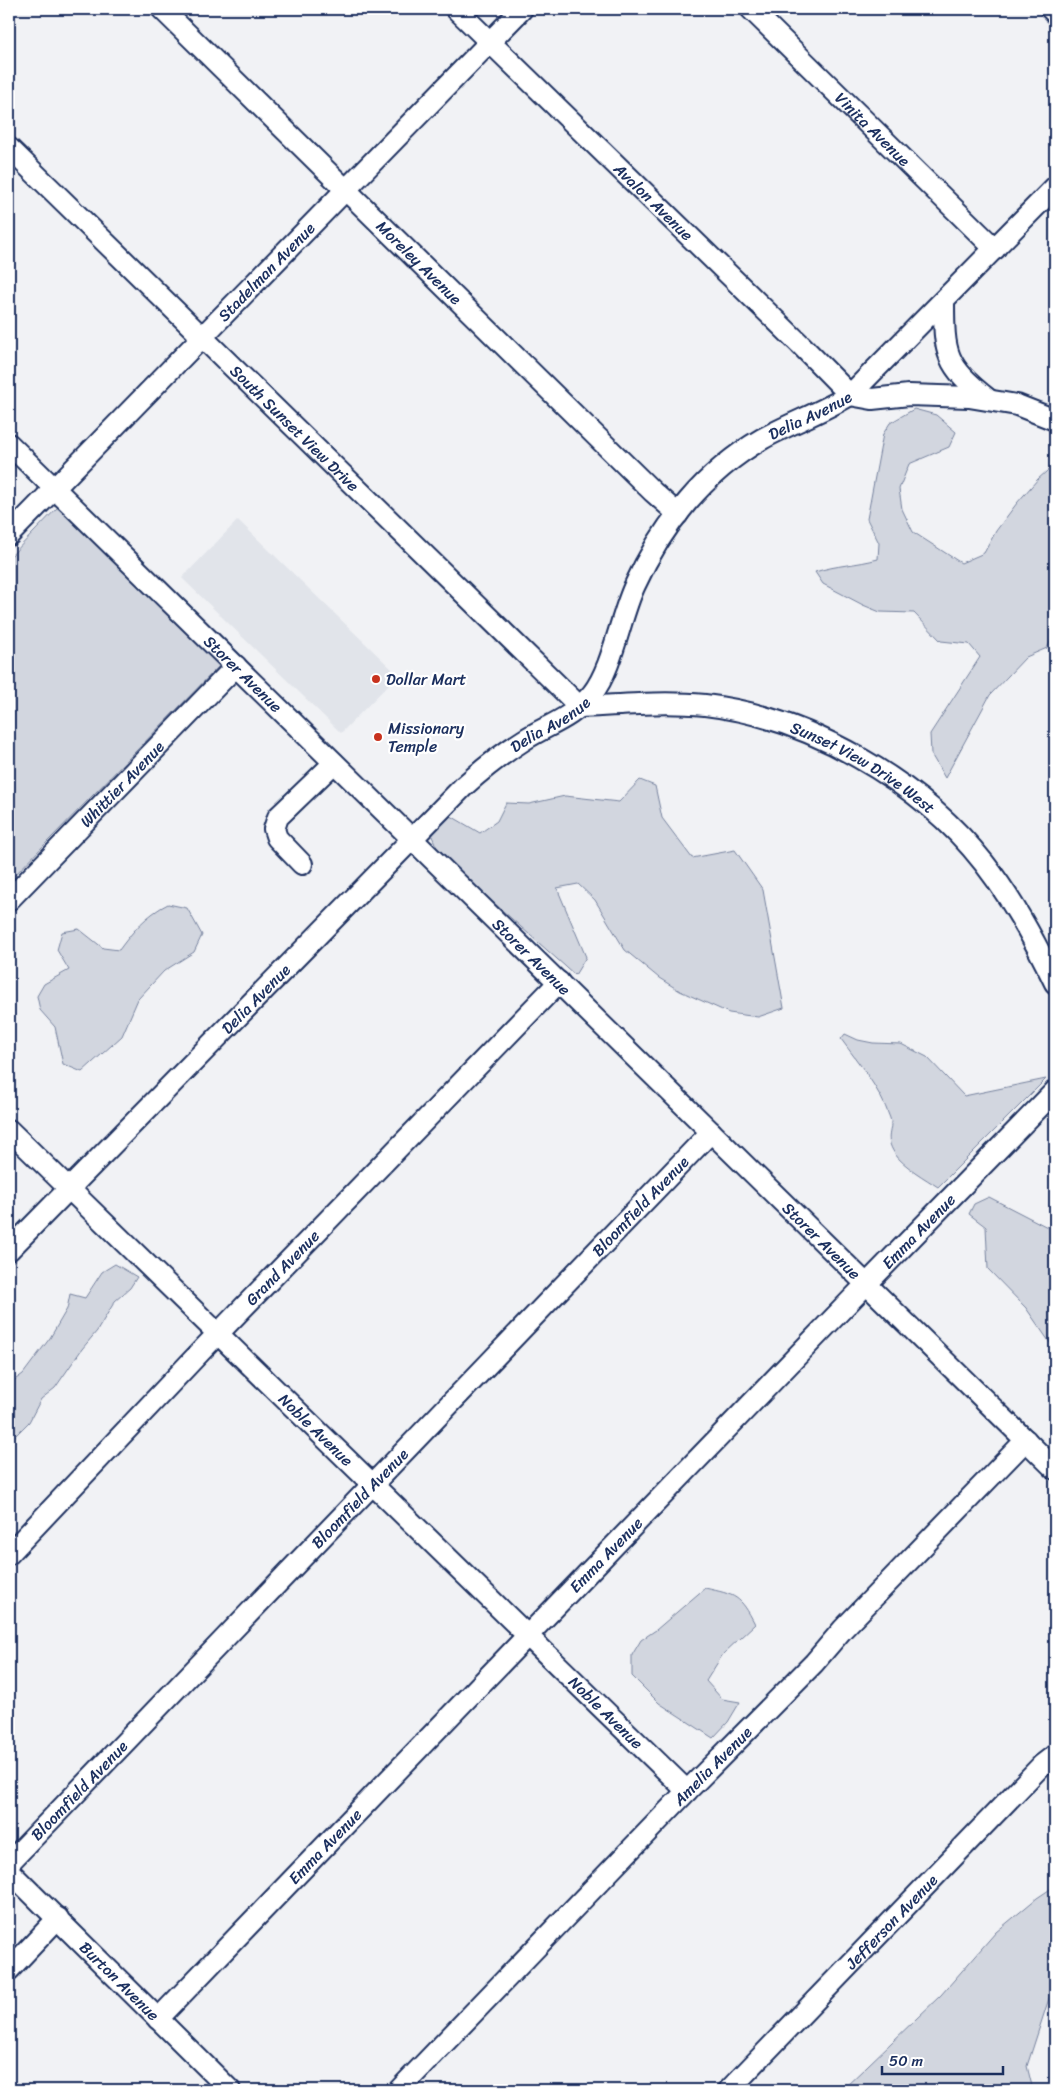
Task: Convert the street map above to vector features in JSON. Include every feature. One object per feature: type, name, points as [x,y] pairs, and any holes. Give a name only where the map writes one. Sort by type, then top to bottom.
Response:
[{"type":"street","name":"Moreley Avenue","points":[[162,9],[678,514]]},
{"type":"street","name":"Avalon Avenue","points":[[456,9],[850,395]]},
{"type":"street","name":"Stadelman Avenue","points":[[9,534],[522,9]]},
{"type":"street","name":"Vinita Avenue","points":[[751,9],[995,249]]},
{"type":"street","points":[[1051,9],[1055,13]]},
{"type":"street","name":"South Sunset View Drive","points":[[9,148],[580,707]]},
{"type":"street","name":"Delia Avenue","points":[[9,1250],[464,786],[491,762],[526,739],[570,716],[580,707],[594,691],[607,666],[626,608],[645,562],[690,497],[740,453],[789,425],[823,411],[850,395],[1055,188]]},
{"type":"street","points":[[944,301],[944,340],[947,354],[957,372],[988,399]]},
{"type":"street","points":[[850,395],[872,399],[909,395],[943,395],[988,399],[1017,405],[1055,420]]},
{"type":"street","name":"Storer Avenue","points":[[9,444],[1055,1469]]},
{"type":"street","name":"Whittier Avenue","points":[[9,900],[236,666]]},
{"type":"street","name":"Sunset View Drive West","points":[[580,707],[683,703],[741,711],[806,731],[846,750],[905,788],[936,814],[974,851],[1016,909],[1055,983]]},
{"type":"street","points":[[302,864],[277,838],[274,829],[278,816],[334,763]]},
{"type":"street","name":"Grand Avenue","points":[[9,1554],[217,1334],[559,982]]},
{"type":"street","name":"Emma Avenue","points":[[158,2019],[866,1284],[1055,1091]]},
{"type":"street","name":"Noble Avenue","points":[[9,1130],[687,1791]]},
{"type":"street","name":"Bloomfield Avenue","points":[[9,1863],[711,1132]]},
{"type":"street","name":"Amelia Avenue","points":[[399,2090],[687,1791],[814,1663],[843,1629],[1026,1440]]},
{"type":"street","name":"Jefferson Avenue","points":[[729,2090],[1042,1765],[1055,1755]]},
{"type":"street","name":"Burton Avenue","points":[[9,1871],[230,2090]]},
{"type":"street","points":[[9,1970],[58,1918]]},
{"type":"shaded area","points":[[914,409],[936,415],[956,432],[949,447],[909,464],[899,489],[902,509],[913,532],[961,563],[984,553],[996,531],[1017,503],[1038,479],[1055,464],[1055,512],[1051,527],[1055,532],[1055,633],[1047,648],[1026,657],[990,695],[945,778],[931,754],[930,734],[980,657],[969,644],[941,641],[914,613],[880,612],[863,605],[823,584],[815,572],[878,559],[879,543],[867,519],[883,434],[890,423]]},
{"type":"shaded area","points":[[59,506],[221,664],[9,881],[9,558]]},
{"type":"shaded area","points":[[238,520],[398,675],[341,733],[182,578]]},
{"type":"shaded area","points":[[640,780],[655,786],[662,818],[692,858],[735,850],[763,890],[784,1008],[758,1017],[729,1013],[680,991],[659,978],[625,950],[595,900],[578,884],[557,888],[586,957],[575,975],[449,863],[438,851],[432,836],[446,813],[480,833],[497,821],[506,803],[529,804],[565,796],[619,802]]},
{"type":"shaded area","points":[[168,904],[187,908],[202,935],[194,952],[164,971],[138,999],[122,1036],[82,1072],[63,1064],[55,1027],[40,1010],[37,996],[44,984],[69,970],[57,950],[62,932],[79,929],[103,948],[119,950],[140,924]]},
{"type":"shaded area","points":[[845,1034],[858,1040],[873,1043],[901,1044],[927,1057],[964,1096],[1046,1079],[938,1187],[909,1168],[895,1154],[889,1138],[891,1123],[886,1107],[869,1077],[841,1039]]},
{"type":"shaded area","points":[[989,1197],[1055,1231],[1055,1350],[1026,1308],[988,1269],[986,1227],[969,1214],[974,1204]]},
{"type":"shaded area","points":[[115,1264],[137,1277],[130,1288],[115,1301],[97,1331],[55,1388],[41,1399],[29,1422],[9,1442],[9,1384],[23,1374],[50,1338],[67,1309],[70,1294],[85,1298],[102,1272]]},
{"type":"shaded area","points":[[705,1588],[724,1592],[736,1598],[745,1607],[755,1624],[723,1654],[706,1681],[722,1699],[740,1702],[728,1722],[713,1738],[659,1703],[632,1676],[632,1655],[641,1640],[656,1630]]},
{"type":"shaded area","points":[[1055,1886],[1055,1980],[1027,2066],[1033,2090],[842,2090],[941,1995],[996,1932],[1037,1898]]},
{"type":"place","name":"Dollar Mart","points":[[376,679]]},
{"type":"place","name":"Missionary Temple","points":[[378,737]]}]
